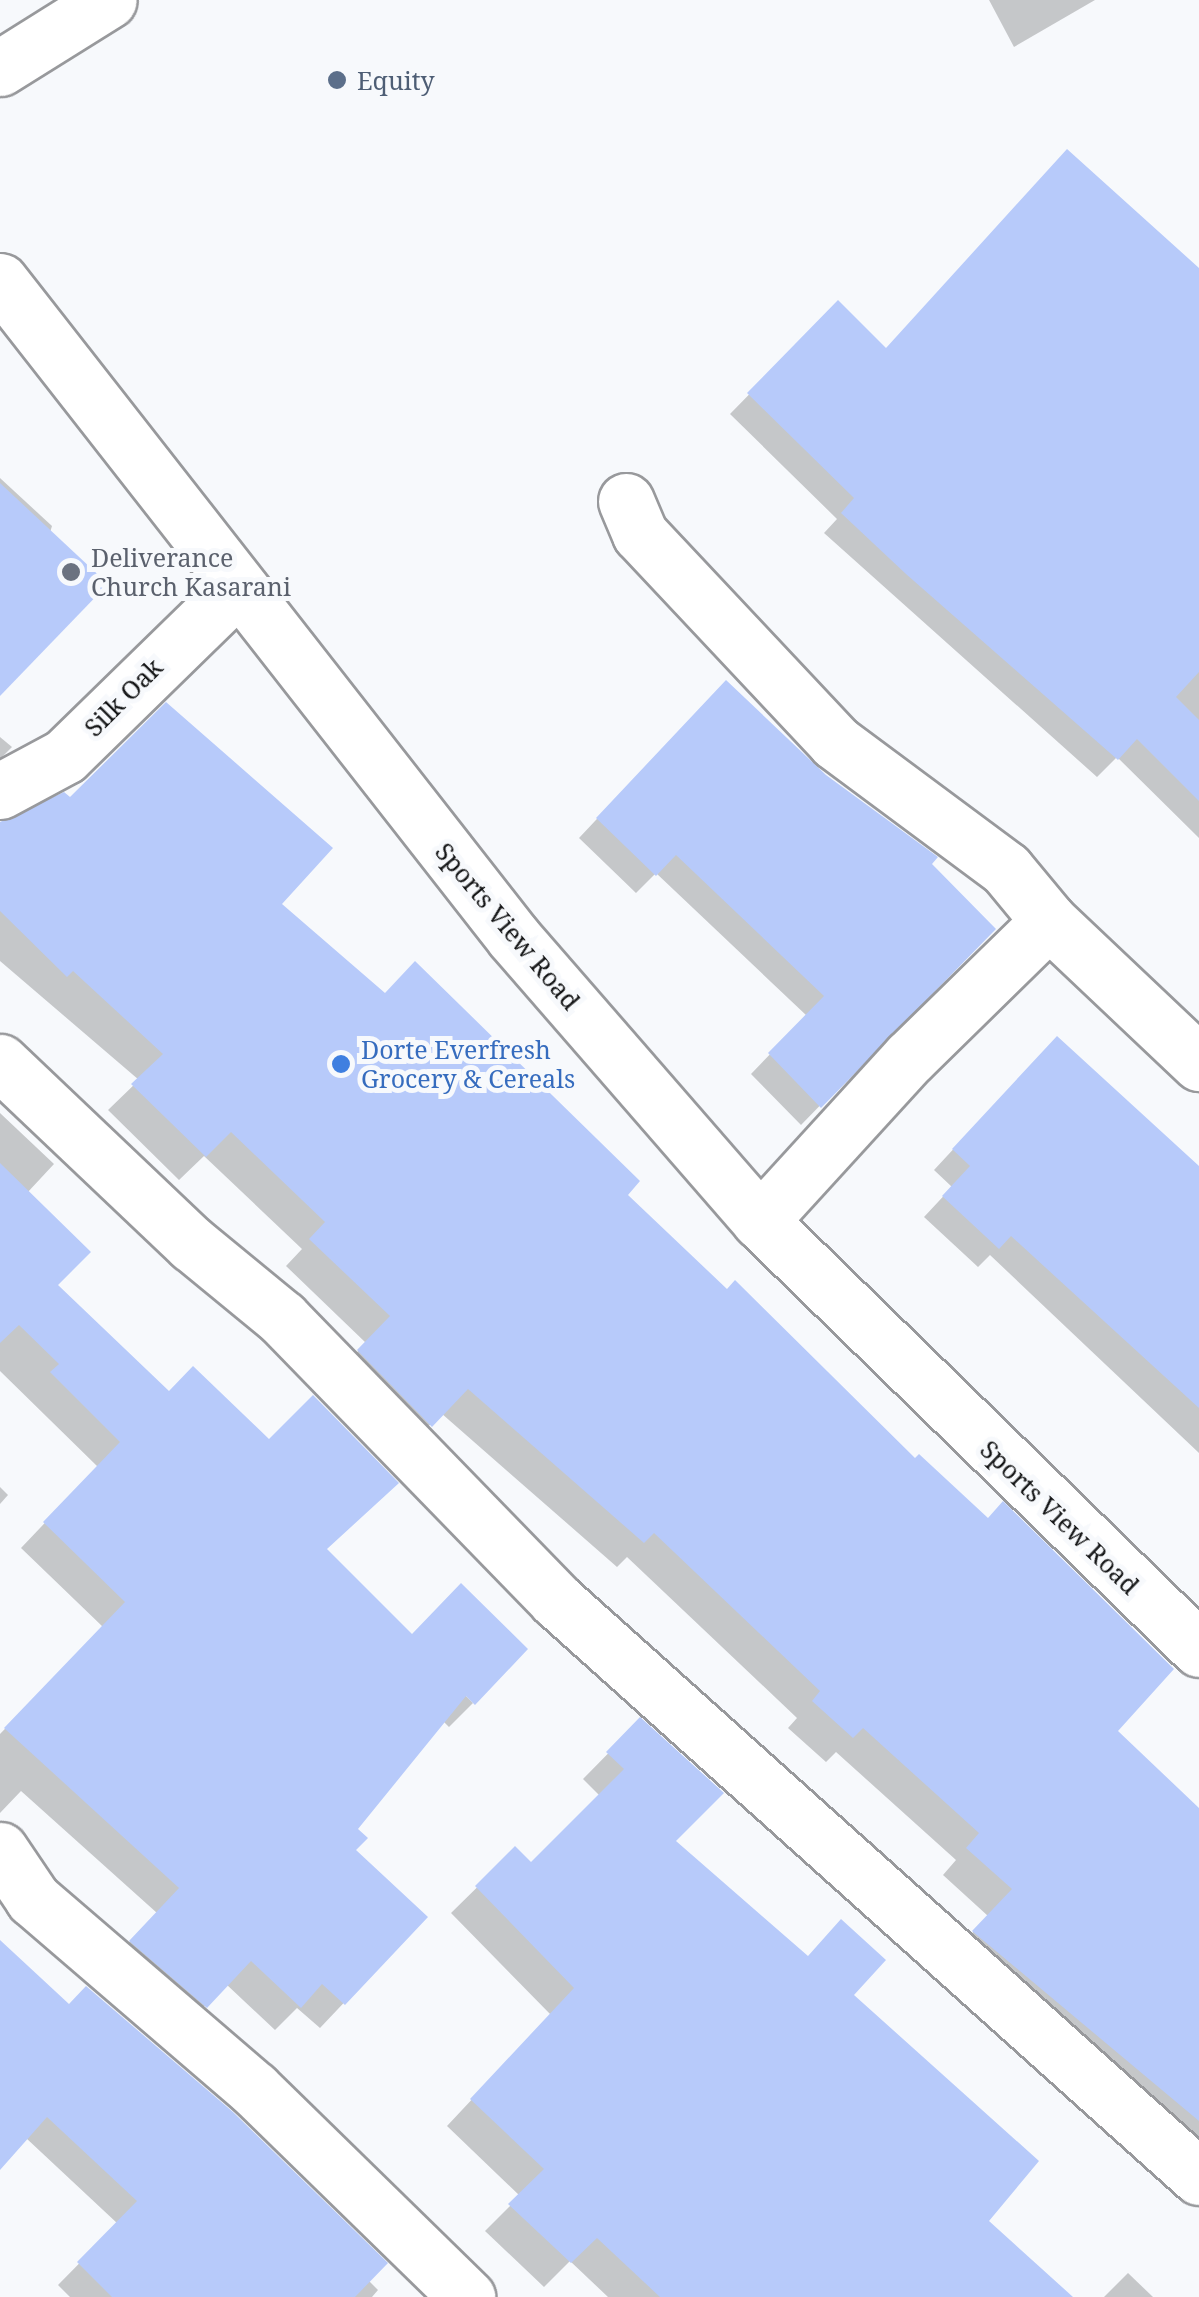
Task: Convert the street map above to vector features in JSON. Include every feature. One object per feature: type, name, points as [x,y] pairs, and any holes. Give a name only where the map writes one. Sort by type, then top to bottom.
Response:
[{"type":"street","points":[[0,68],[108,0]]},
{"type":"street","name":"Sports View Road","points":[[0,281],[514,938],[760,1221],[1199,1649]]},
{"type":"street","points":[[626,501],[640,534],[835,742],[1006,869],[1050,921],[1199,1063]]},
{"type":"street","name":"Silk Oak","points":[[0,791],[65,756],[237,588]]},
{"type":"street","points":[[760,1221],[909,1058],[1050,921]]},
{"type":"street","points":[[0,1062],[192,1244],[282,1318],[556,1600],[1199,2177]]},
{"type":"street","points":[[0,1850],[16,1915],[254,2089],[456,2293]]},
{"type":"building","points":[[1067,149],[1199,268],[1199,672],[1176,697],[1199,720],[1199,801],[1137,739],[1118,760],[906,574],[841,513],[854,498],[747,393],[838,300],[886,348]]},
{"type":"building","points":[[0,483],[108,584],[0,696]]},
{"type":"building","points":[[726,680],[826,775],[938,857],[932,864],[996,929],[821,1108],[768,1053],[824,996],[676,855],[656,876],[596,818]]},
{"type":"building","points":[[166,702],[333,848],[282,904],[385,993],[415,961],[640,1181],[628,1195],[727,1289],[735,1280],[915,1458],[919,1454],[988,1518],[1003,1501],[1174,1669],[1118,1731],[1199,1808],[1199,2121],[972,1931],[1012,1889],[966,1848],[979,1833],[863,1728],[853,1738],[812,1701],[820,1691],[654,1533],[644,1543],[468,1389],[432,1427],[357,1350],[390,1316],[309,1239],[325,1222],[231,1132],[206,1157],[131,1084],[163,1054],[73,971],[67,977],[0,911],[0,822],[64,792],[70,797]]},
{"type":"building","points":[[1057,1036],[1199,1166],[1199,1408],[1011,1236],[999,1249],[942,1196],[970,1166],[952,1149]]},
{"type":"building","points":[[0,1163],[91,1252],[58,1285],[169,1391],[193,1366],[269,1439],[313,1395],[399,1483],[327,1549],[412,1634],[461,1583],[528,1649],[475,1705],[466,1696],[358,1829],[368,1838],[356,1850],[428,1917],[345,2005],[322,1984],[301,2008],[251,1961],[207,2008],[129,1941],[179,1888],[4,1728],[125,1602],[43,1522],[120,1442],[50,1372],[59,1364],[19,1325],[0,1343]]},
{"type":"building","points":[[640,1717],[724,1793],[676,1841],[808,1956],[841,1919],[886,1960],[854,1995],[1039,2161],[989,2221],[1073,2297],[660,2297],[597,2238],[571,2263],[508,2204],[544,2169],[470,2099],[574,1988],[475,1886],[515,1846],[531,1862],[624,1769],[606,1752]]},
{"type":"building","points":[[0,1940],[69,2004],[86,1986],[233,2112],[388,2263],[355,2297],[112,2297],[77,2262],[137,2201],[47,2117],[0,2170]]},
{"type":"place","name":"Equity","points":[[337,80]]},
{"type":"place","name":"Deliverance Church Kasarani","points":[[71,572]]},
{"type":"place","name":"Dorte Everfresh Grocery & Cereals","points":[[341,1064]]}]
